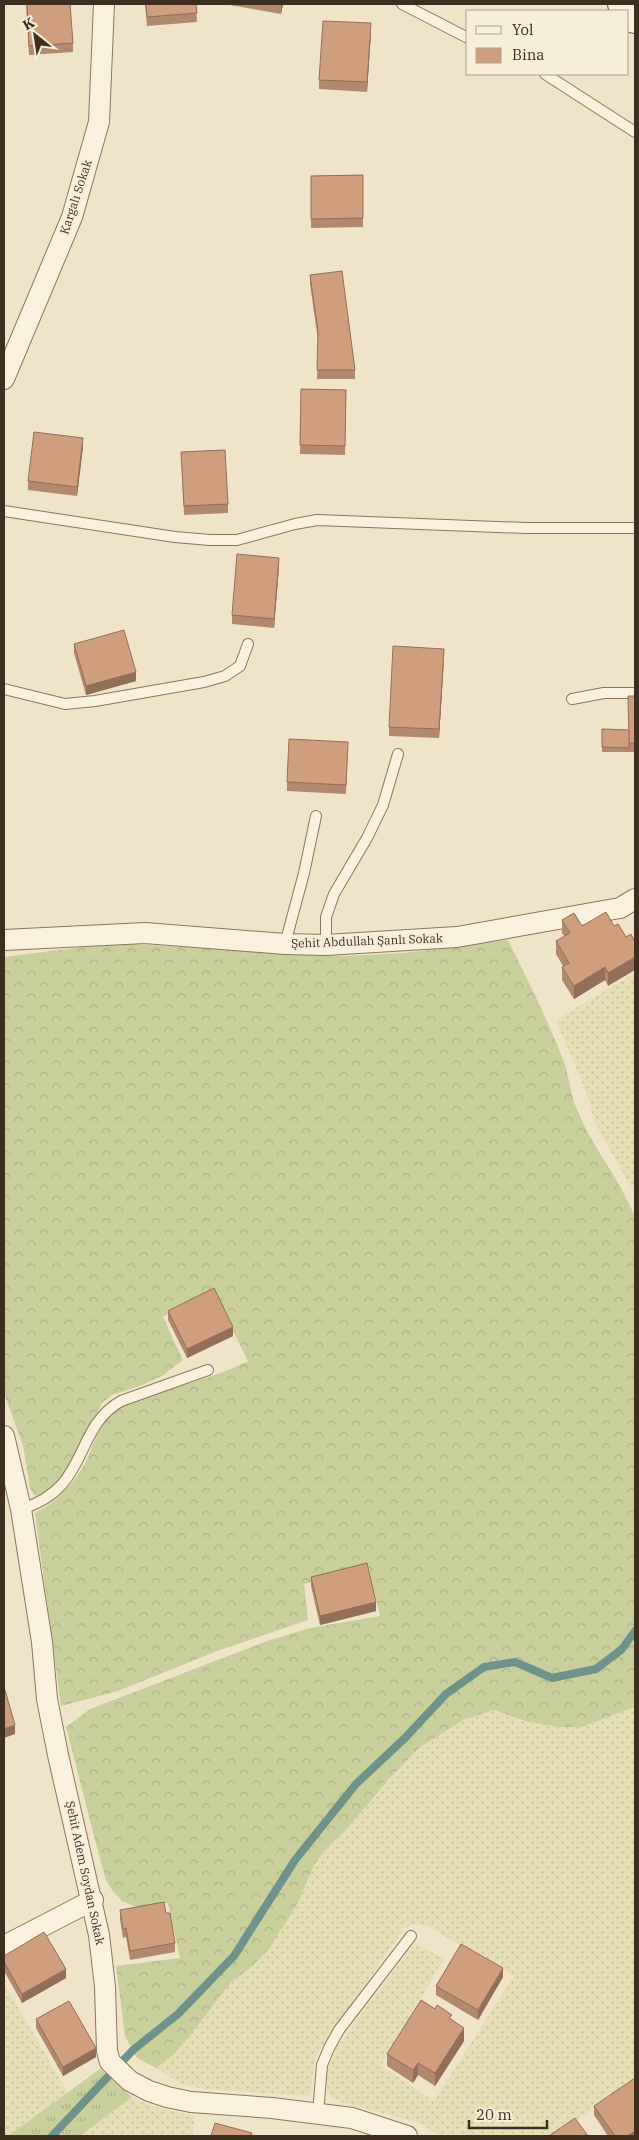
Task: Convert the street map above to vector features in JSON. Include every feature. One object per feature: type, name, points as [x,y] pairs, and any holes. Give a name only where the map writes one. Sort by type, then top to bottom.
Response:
[{"type":"street","name":"Kargalı Sokak","points":[[4,380],[72,217],[99,122],[104,4]]},
{"type":"street","name":"Şehit Abdullah Şanlı Sokak","points":[[4,940],[145,934],[326,945],[457,937],[620,908],[635,899]]},
{"type":"street","name":"Şehit Adem Soydan Sokak","points":[[4,1436],[21,1509],[42,1642],[47,1699],[58,1755],[93,1900],[103,1956],[107,2051],[110,2062],[130,2081],[149,2092],[168,2097],[191,2102],[318,2113],[352,2118],[407,2136]]},
{"type":"street","points":[[4,1946],[93,1900]]},
{"type":"lane","points":[[402,4],[466,37]]},
{"type":"lane","points":[[546,75],[635,132]]},
{"type":"lane","points":[[4,511],[175,537],[210,540],[236,540],[317,520],[525,528],[635,528]]},
{"type":"lane","points":[[4,689],[65,704],[95,701],[204,682],[225,676],[240,666],[248,644]]},
{"type":"lane","points":[[572,699],[604,693],[635,692]]},
{"type":"lane","points":[[326,945],[326,917],[334,894],[367,838],[382,805],[398,754]]},
{"type":"lane","points":[[285,944],[304,873],[316,816]]},
{"type":"lane","points":[[21,1509],[45,1500],[61,1486],[74,1469],[99,1419],[110,1407],[121,1400],[208,1370]]},
{"type":"lane","points":[[318,2113],[322,2065],[329,2048],[339,2030],[411,1936]]},
{"type":"shaded area","points":[[635,973],[635,1194],[595,1123],[588,1097],[556,1020]]},
{"type":"shaded area","points":[[635,1707],[635,2081],[553,2136],[439,2136],[420,2123],[340,2102],[330,2096],[327,2085],[328,2069],[334,2053],[351,2027],[415,1943],[444,1959],[381,2066],[434,2101],[514,1976],[425,1925],[413,1924],[404,1929],[316,2055],[310,2096],[203,2089],[180,2083],[156,2068],[174,2054],[230,1983],[249,1969],[278,1935],[298,1903],[314,1865],[326,1849],[347,1829],[388,1780],[419,1748],[463,1720],[494,1710],[528,1722],[558,1727],[582,1727]]},
{"type":"shaded area","points":[[4,1983],[68,2093],[8,2136],[4,2136]]},
{"type":"shaded area","points":[[132,2097],[151,2106],[195,2116],[192,2136],[80,2136]]},
{"type":"green space","points":[[508,940],[559,1049],[580,1117],[621,1188],[635,1217],[635,1707],[582,1727],[558,1727],[528,1722],[494,1710],[463,1720],[419,1748],[388,1780],[347,1829],[326,1849],[314,1865],[298,1903],[269,1949],[249,1969],[230,1983],[189,2037],[174,2054],[156,2068],[137,2058],[125,2036],[116,1966],[180,1958],[168,1903],[138,1908],[122,1901],[106,1880],[66,1727],[90,1709],[267,1641],[310,1628],[380,1616],[369,1568],[304,1584],[308,1620],[217,1651],[118,1691],[61,1706],[35,1513],[52,1502],[75,1480],[86,1462],[100,1430],[116,1410],[248,1361],[214,1292],[163,1317],[183,1360],[162,1376],[140,1386],[112,1395],[102,1403],[66,1472],[51,1489],[40,1496],[34,1495],[30,1488],[23,1445],[4,1394],[4,957],[113,943],[344,956],[404,953]]},
{"type":"green space","points":[[100,2069],[132,2097],[80,2136],[8,2136]]},
{"type":"building","points":[[27,4],[70,4],[73,43],[29,46]]},
{"type":"building","points":[[146,4],[196,4],[197,13],[147,17]]},
{"type":"building","points":[[323,21],[371,23],[367,82],[319,80]]},
{"type":"building","points":[[363,175],[363,218],[311,219],[311,176]]},
{"type":"building","points":[[342,271],[355,370],[317,370],[318,331],[310,275]]},
{"type":"building","points":[[301,389],[346,390],[345,446],[300,445]]},
{"type":"building","points":[[34,432],[83,438],[77,487],[28,481]]},
{"type":"building","points":[[225,450],[228,504],[184,506],[181,452]]},
{"type":"building","points":[[237,554],[279,558],[274,619],[232,615]]},
{"type":"building","points":[[124,630],[136,672],[86,686],[74,644]]},
{"type":"building","points":[[393,646],[444,649],[439,729],[389,727]]},
{"type":"building","points":[[628,696],[635,696],[635,743],[629,743]]},
{"type":"building","points":[[602,729],[629,730],[629,748],[602,747]]},
{"type":"building","points":[[289,739],[348,742],[346,785],[287,782]]},
{"type":"building","points":[[606,912],[614,926],[618,924],[626,937],[631,934],[635,942],[635,957],[608,973],[605,967],[574,986],[562,967],[569,963],[556,941],[570,933],[562,920],[574,913],[582,926]]},
{"type":"building","points":[[214,1288],[233,1327],[187,1349],[168,1311]]},
{"type":"building","points":[[367,1563],[376,1602],[320,1616],[311,1577]]},
{"type":"building","points":[[4,1690],[15,1725],[4,1729]]},
{"type":"building","points":[[164,1902],[166,1913],[170,1913],[175,1943],[130,1951],[126,1928],[123,1929],[120,1910]]},
{"type":"building","points":[[44,1932],[66,1969],[22,1994],[4,1962],[4,1956]]},
{"type":"building","points":[[461,1944],[503,1968],[478,2010],[436,1986]]},
{"type":"building","points":[[421,2000],[435,2009],[437,2005],[452,2015],[449,2018],[464,2028],[435,2073],[418,2063],[413,2070],[387,2054]]},
{"type":"building","points":[[69,2001],[96,2048],[63,2067],[36,2019]]},
{"type":"building","points":[[635,2078],[635,2131],[627,2136],[615,2136],[594,2106]]},
{"type":"building","points":[[575,2118],[588,2136],[549,2136]]},
{"type":"building","points":[[215,2123],[252,2133],[251,2136],[211,2136]]},
{"type":"waterway","points":[[52,2136],[133,2050],[178,2014],[234,1956],[295,1860],[356,1784],[405,1738],[446,1694],[484,1667],[515,1662],[552,1678],[596,1669],[622,1649],[635,1631]]}]
